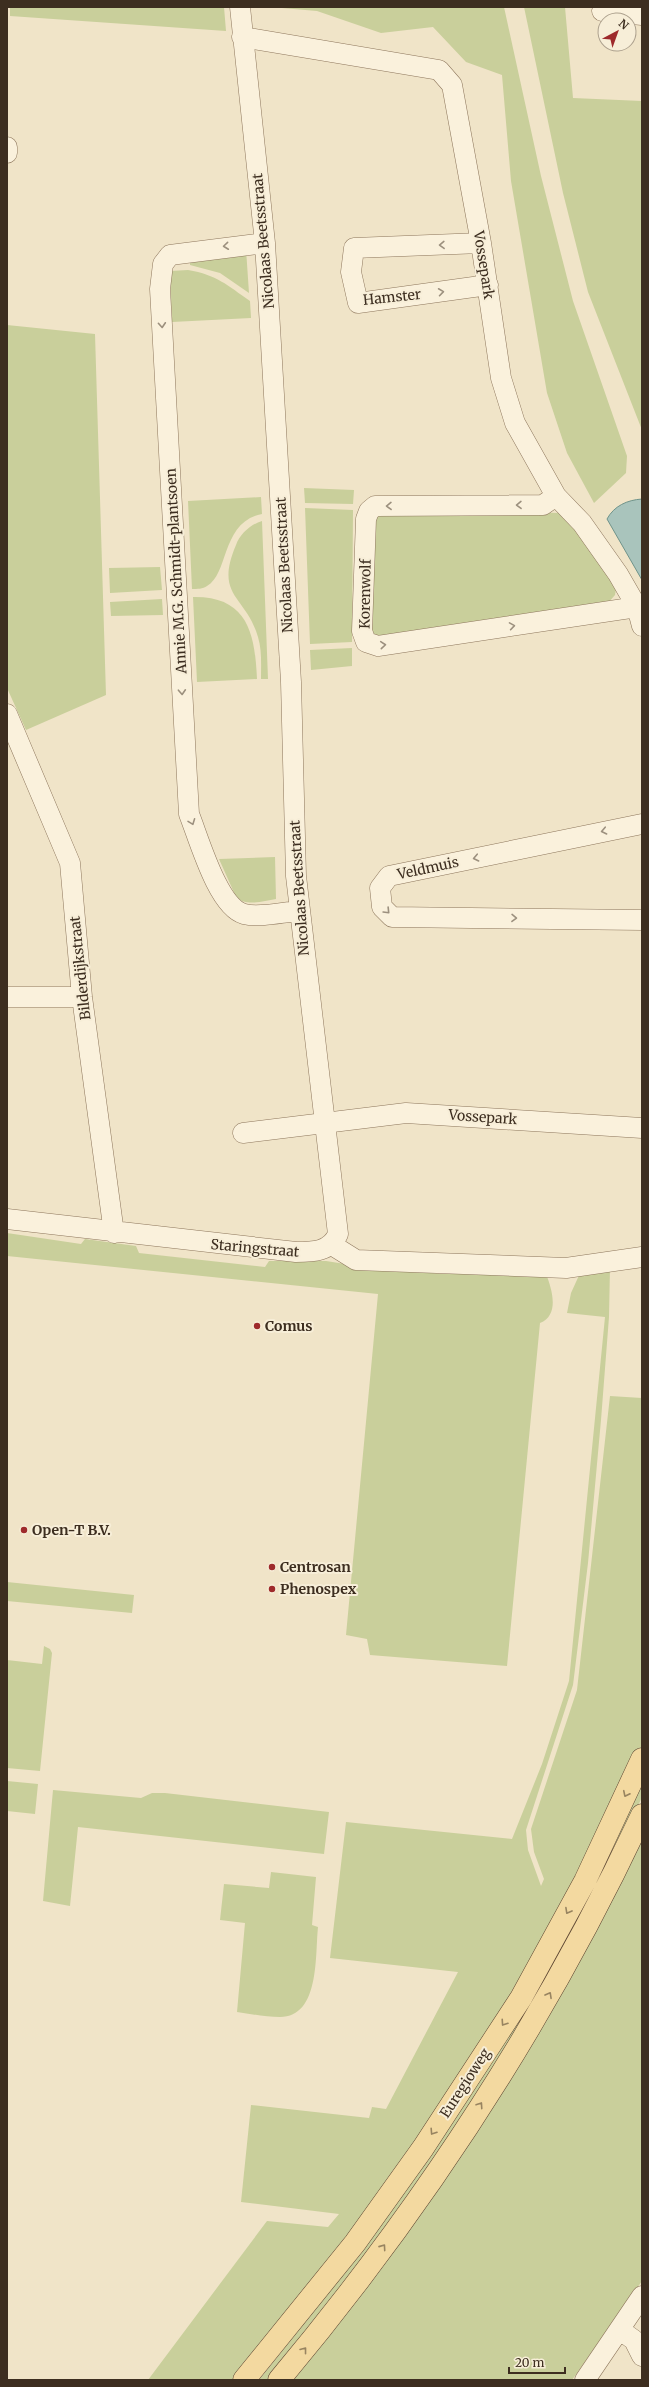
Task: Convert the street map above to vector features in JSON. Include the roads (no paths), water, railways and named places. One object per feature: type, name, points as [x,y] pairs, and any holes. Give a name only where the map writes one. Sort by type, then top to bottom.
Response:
[{"type":"main road","name":"Euregioweg","points":[[244,2380],[356,2243],[423,2148],[521,1998],[585,1881],[642,1759]]},
{"type":"main road","name":"Euregioweg","points":[[279,2380],[375,2258],[492,2087],[543,2006],[600,1902],[642,1815]]},
{"type":"street","name":"Nicolaas Beetsstraat","points":[[240,7],[265,243],[291,682],[296,876],[324,1122],[338,1229],[332,1245]]},
{"type":"street","points":[[602,11],[642,15]]},
{"type":"street","name":"Vossepark","points":[[242,37],[439,70],[452,86],[481,243],[501,378],[515,424],[556,496],[582,523],[618,574],[639,616]]},
{"type":"street","points":[[7,147],[7,153]]},
{"type":"street","name":"Annie M.G. Schmidt-plantsoen","points":[[265,243],[170,255],[163,264],[160,289],[189,814],[222,893],[232,907],[248,914],[299,911]]},
{"type":"street","name":"Hamster","points":[[481,243],[354,248],[351,272],[358,303],[488,286]]},
{"type":"street","name":"Korenwolf","points":[[556,496],[543,504],[375,506],[369,511],[366,519],[362,631],[366,642],[378,646],[639,616]]},
{"type":"street","name":"Bilderdijkstraat","points":[[7,714],[70,863],[82,997],[114,1233]]},
{"type":"street","name":"Veldmuis","points":[[642,824],[389,876],[380,888],[382,907],[392,917],[642,920]]},
{"type":"street","points":[[7,996],[82,997]]},
{"type":"street","name":"Vossepark","points":[[324,1122],[406,1113],[642,1128]]},
{"type":"street","points":[[243,1133],[324,1122]]},
{"type":"street","name":"Staringstraat","points":[[7,1219],[114,1233],[296,1252],[317,1251],[332,1245]]},
{"type":"street","points":[[332,1245],[356,1260],[566,1268],[642,1257]]},
{"type":"street","points":[[585,2380],[642,2296]]},
{"type":"street","points":[[620,2330],[634,2340],[642,2356]]},
{"type":"water","points":[[642,499],[642,580],[607,519],[617,507],[622,504]]},
{"type":"place","name":"Comus","points":[[257,1326]]},
{"type":"place","name":"Open-T B.V.","points":[[24,1530]]},
{"type":"place","name":"Centrosan","points":[[272,1567]]},
{"type":"place","name":"Phenospex","points":[[272,1589]]}]
